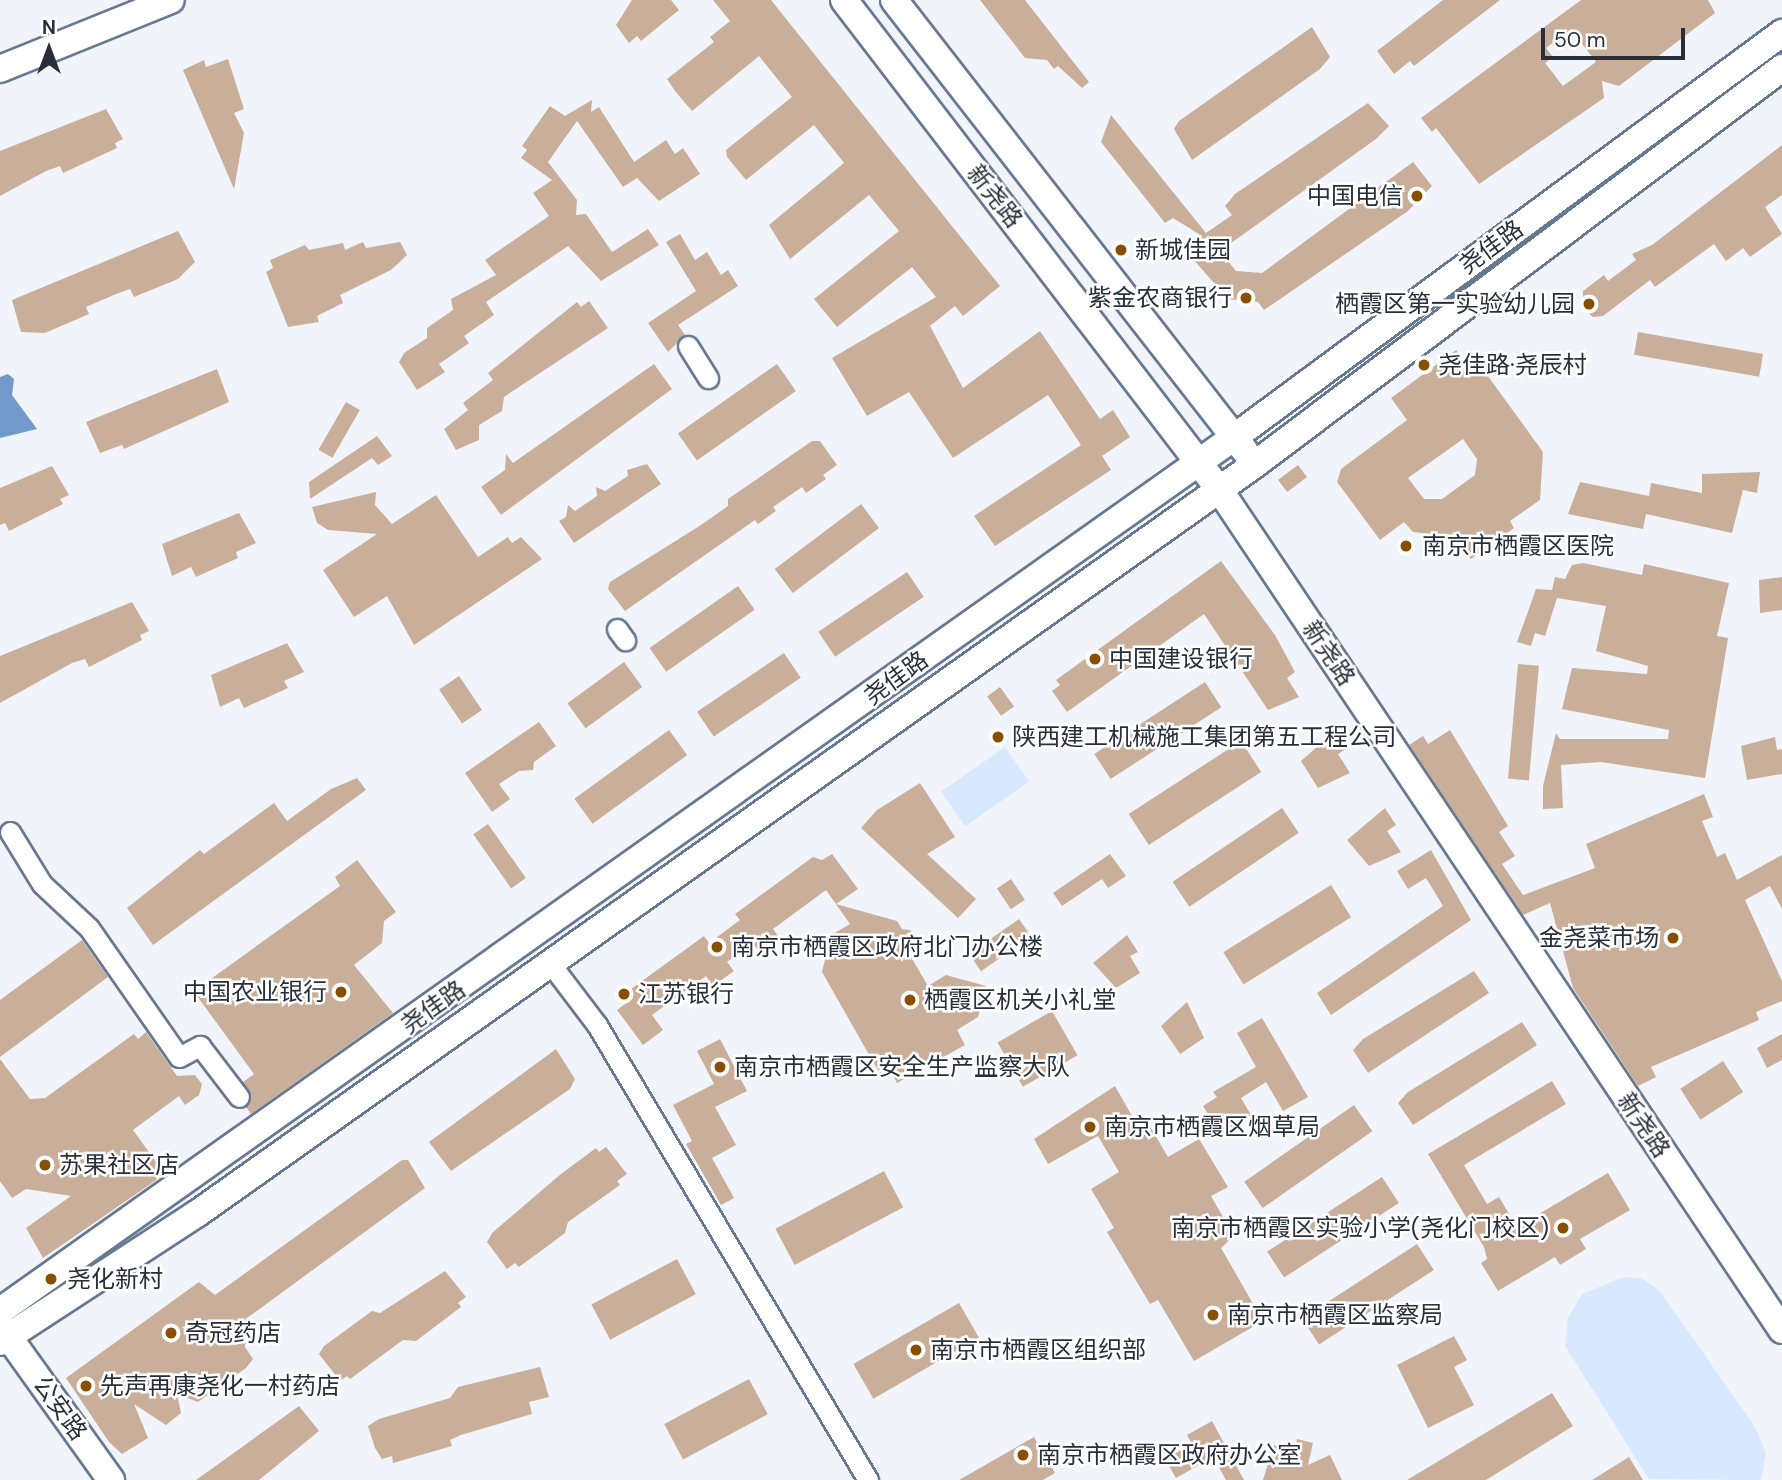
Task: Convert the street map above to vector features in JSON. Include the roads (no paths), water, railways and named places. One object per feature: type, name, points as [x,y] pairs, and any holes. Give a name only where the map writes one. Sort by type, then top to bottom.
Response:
[{"type":"main road","points":[[0,69],[171,0]]},
{"type":"main road","name":"新尧路","points":[[844,0],[1219,489],[1782,1330]]},
{"type":"main road","name":"新尧路","points":[[894,0],[1236,436],[1254,465]]},
{"type":"main road","name":"尧佳路","points":[[0,1311],[1236,436],[1782,33]]},
{"type":"main road","name":"尧佳路","points":[[3,1335],[198,1213],[1254,465],[1782,68]]},
{"type":"main road","name":"公安路","points":[[3,1335],[111,1480]]},
{"type":"street","points":[[688,346],[708,378]]},
{"type":"street","points":[[10,832],[42,884],[89,928],[179,1057],[200,1046],[239,1097]]},
{"type":"street","points":[[550,963],[597,1025],[868,1480]]},
{"type":"water","points":[[8,374],[14,379],[12,395],[37,429],[0,438],[0,377]]},
{"type":"place","name":"中国电信","points":[[1417,196]]},
{"type":"place","name":"新城佳园","points":[[1121,250]]},
{"type":"place","name":"紫金农商银行","points":[[1246,298]]},
{"type":"place","name":"栖霞区第一实验幼儿园","points":[[1589,304]]},
{"type":"place","name":"尧佳路·尧辰村","points":[[1424,365]]},
{"type":"place","name":"南京市栖霞区医院","points":[[1406,546]]},
{"type":"place","name":"中国建设银行","points":[[1095,659]]},
{"type":"place","name":"陕西建工机械施工集团第五工程公司","points":[[998,737]]},
{"type":"place","name":"金尧菜市场","points":[[1673,938]]},
{"type":"place","name":"南京市栖霞区政府北门办公楼","points":[[717,947]]},
{"type":"place","name":"中国农业银行","points":[[341,992]]},
{"type":"place","name":"江苏银行","points":[[624,994]]},
{"type":"place","name":"栖霞区机关小礼堂","points":[[910,1000]]},
{"type":"place","name":"南京市栖霞区安全生产监察大队","points":[[720,1067]]},
{"type":"place","name":"南京市栖霞区烟草局","points":[[1090,1127]]},
{"type":"place","name":"苏果社区店","points":[[45,1165]]},
{"type":"place","name":"南京市栖霞区实验小学(尧化门校区)","points":[[1563,1228]]},
{"type":"place","name":"尧化新村","points":[[51,1279]]},
{"type":"place","name":"南京市栖霞区监察局","points":[[1213,1315]]},
{"type":"place","name":"奇冠药店","points":[[171,1333]]},
{"type":"place","name":"南京市栖霞区组织部","points":[[916,1350]]},
{"type":"place","name":"先声再康尧化一村药店","points":[[86,1386]]},
{"type":"place","name":"南京市栖霞区政府办公室","points":[[1023,1455]]}]
